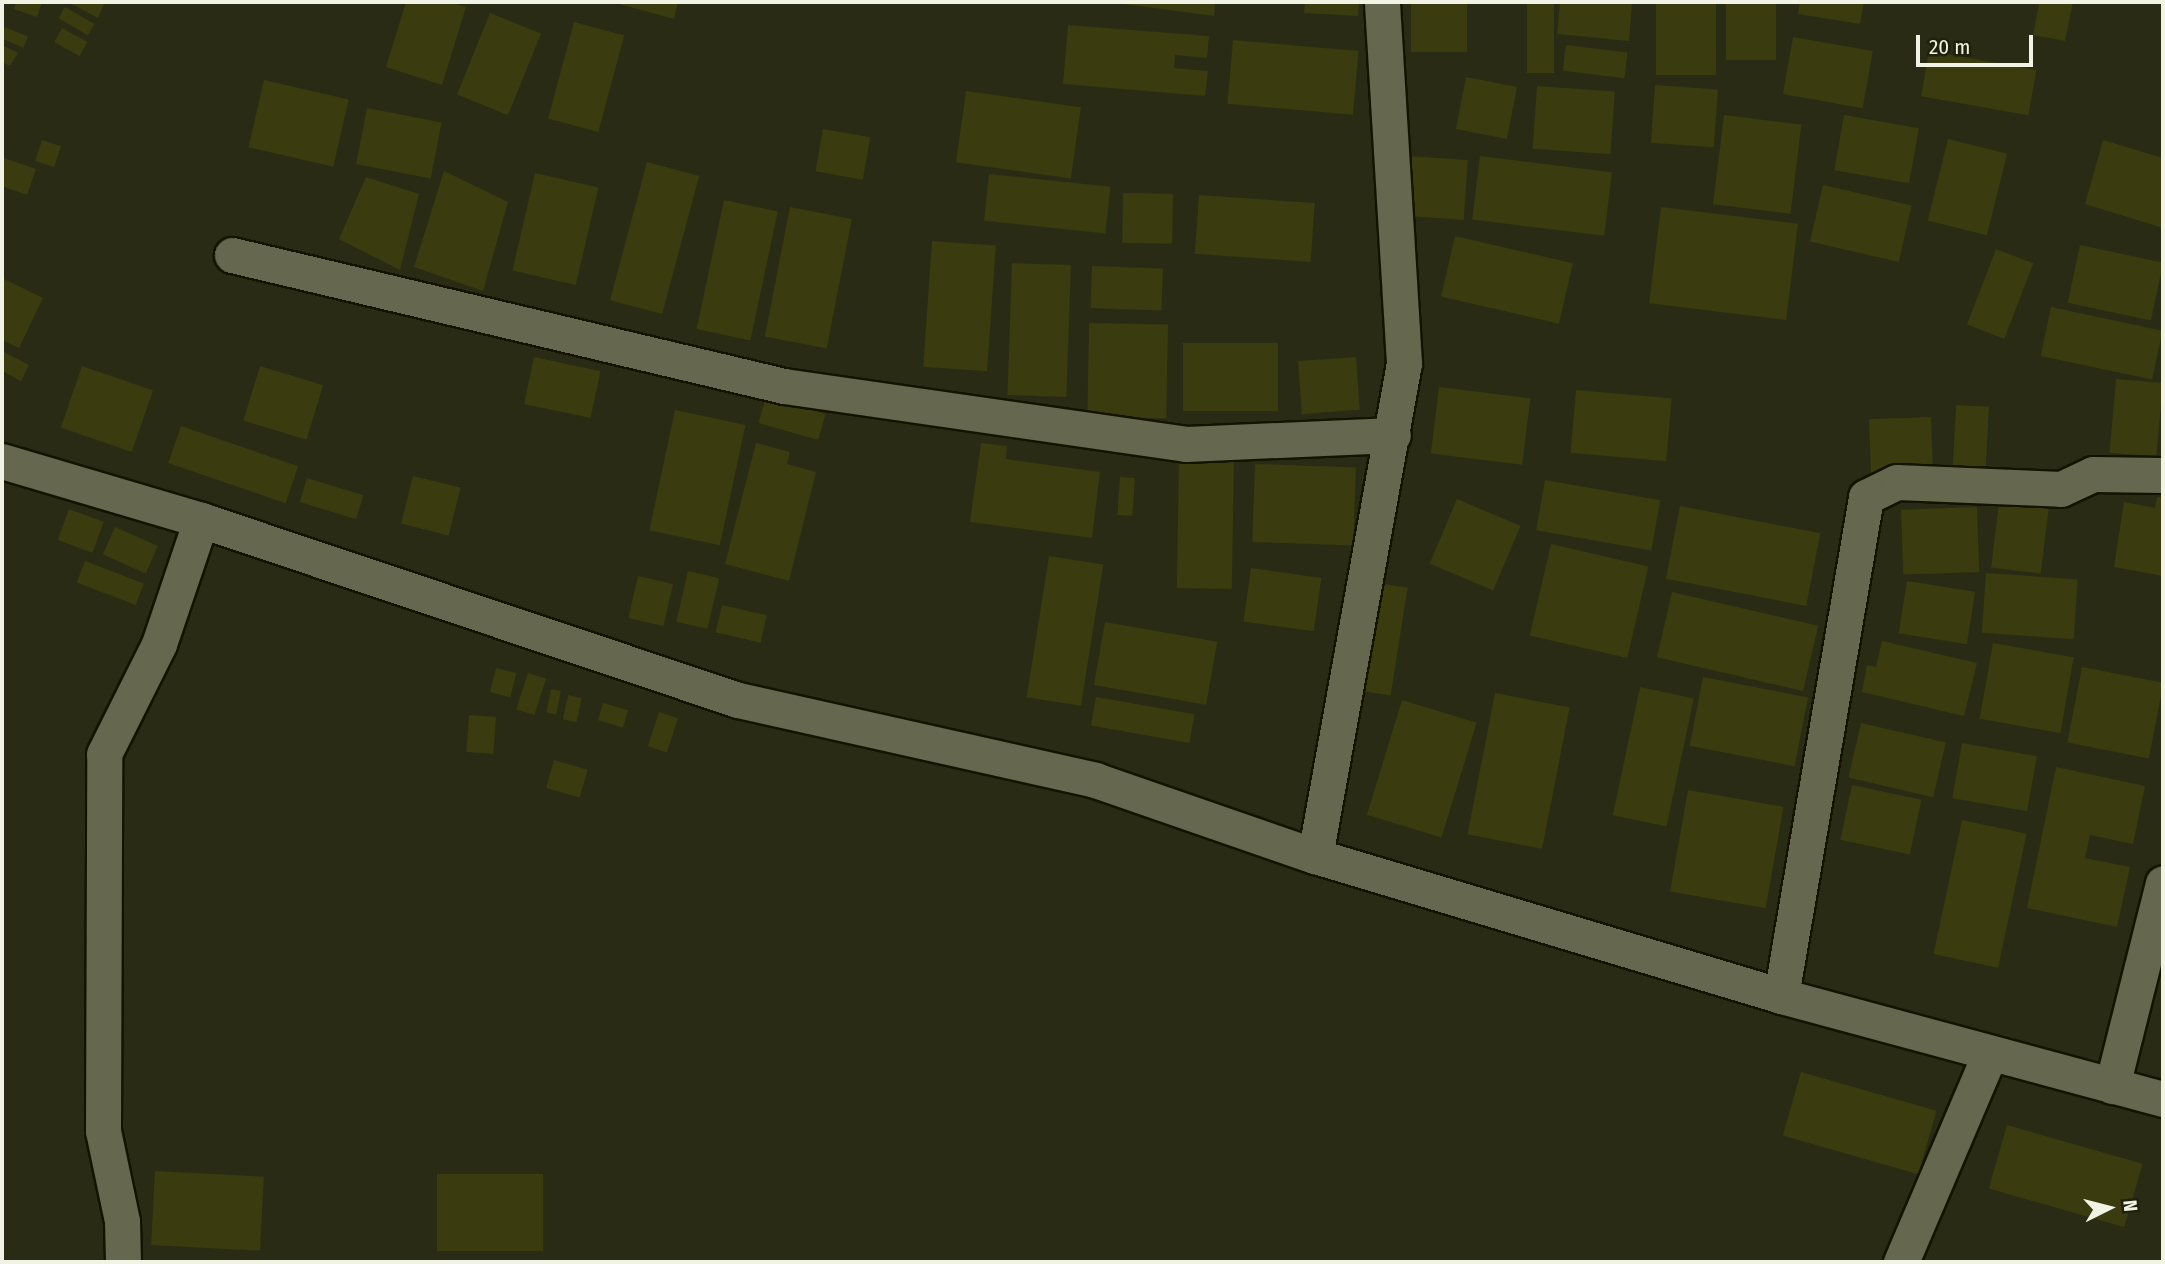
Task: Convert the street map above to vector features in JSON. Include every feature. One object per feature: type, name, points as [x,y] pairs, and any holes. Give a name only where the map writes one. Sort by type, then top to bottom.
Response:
[{"type":"street","points":[[1315,856],[1404,363],[1382,2]]},
{"type":"street","points":[[232,255],[798,388],[1186,444],[1393,435]]},
{"type":"street","points":[[2,461],[201,520],[738,700],[1095,780],[1315,856],[1781,996],[2163,1099]]},
{"type":"street","points":[[1781,996],[1866,498],[1897,482],[2061,489],[2093,474],[2163,475]]},
{"type":"street","points":[[122,1262],[122,1221],[103,1131],[104,754],[159,644],[201,520]]},
{"type":"street","points":[[2112,1086],[2163,883]]},
{"type":"street","points":[[1901,1262],[1990,1053]]},
{"type":"building","points":[[16,2],[42,2],[37,17],[14,9]]},
{"type":"building","points":[[68,2],[99,2],[104,4],[98,18]]},
{"type":"building","points":[[406,2],[450,2],[466,7],[442,85],[386,67]]},
{"type":"building","points":[[612,2],[678,2],[674,19]]},
{"type":"building","points":[[1109,2],[1215,2],[1214,16]]},
{"type":"building","points":[[1305,2],[1359,2],[1358,16],[1304,13]]},
{"type":"building","points":[[1411,2],[1467,2],[1467,52],[1411,52]]},
{"type":"building","points":[[1527,2],[1554,2],[1554,73],[1527,73]]},
{"type":"building","points":[[1560,2],[1632,2],[1629,41],[1557,34]]},
{"type":"building","points":[[1656,2],[1716,2],[1716,75],[1656,75]]},
{"type":"building","points":[[1726,2],[1776,2],[1776,60],[1726,60]]},
{"type":"building","points":[[1800,2],[1864,2],[1860,24],[1798,14]]},
{"type":"building","points":[[2031,2],[2073,2],[2065,41],[2033,35],[2039,5]]},
{"type":"building","points":[[65,7],[94,24],[88,35],[58,18]]},
{"type":"building","points":[[490,13],[541,34],[508,115],[457,95]]},
{"type":"building","points":[[574,22],[624,35],[598,132],[548,119]]},
{"type":"building","points":[[1068,25],[1209,36],[1207,58],[1175,55],[1174,68],[1208,71],[1205,96],[1063,84]]},
{"type":"building","points":[[5,27],[28,37],[23,48],[2,39]]},
{"type":"building","points":[[62,28],[87,42],[80,56],[54,42]]},
{"type":"building","points":[[1793,37],[1873,51],[1863,108],[1783,94]]},
{"type":"building","points":[[1233,40],[1359,51],[1353,115],[1227,104]]},
{"type":"building","points":[[2,45],[18,53],[10,66],[2,62]]},
{"type":"building","points":[[1566,45],[1628,53],[1624,78],[1563,71]]},
{"type":"building","points":[[1929,51],[2036,70],[2028,115],[1921,96]]},
{"type":"building","points":[[1466,77],[1517,87],[1507,139],[1456,129]]},
{"type":"building","points":[[264,80],[349,100],[333,167],[248,147]]},
{"type":"building","points":[[1655,85],[1718,89],[1714,147],[1651,143]]},
{"type":"building","points":[[1537,86],[1615,91],[1610,154],[1533,149]]},
{"type":"building","points":[[966,91],[1081,107],[1071,178],[956,162]]},
{"type":"building","points":[[367,108],[442,123],[431,178],[356,164]]},
{"type":"building","points":[[1724,115],[1801,125],[1790,214],[1713,204]]},
{"type":"building","points":[[1844,115],[1919,128],[1909,183],[1834,170]]},
{"type":"building","points":[[823,129],[870,137],[863,180],[816,171]]},
{"type":"building","points":[[1948,139],[2007,154],[1987,235],[1928,221]]},
{"type":"building","points":[[42,140],[61,146],[54,167],[35,161]]},
{"type":"building","points":[[2103,140],[2163,158],[2163,228],[2085,204]]},
{"type":"building","points":[[1409,156],[1468,160],[1464,220],[1405,216]]},
{"type":"building","points":[[1480,156],[1612,172],[1604,236],[1472,220]]},
{"type":"building","points":[[4,158],[36,169],[27,195],[2,186]]},
{"type":"building","points":[[647,162],[699,176],[662,314],[610,300]]},
{"type":"building","points":[[444,171],[508,202],[483,291],[414,267]]},
{"type":"building","points":[[535,173],[598,188],[576,285],[513,270]]},
{"type":"building","points":[[989,174],[1110,187],[1105,233],[984,221]]},
{"type":"building","points":[[366,177],[419,194],[400,270],[339,239]]},
{"type":"building","points":[[1823,185],[1912,205],[1899,262],[1810,242]]},
{"type":"building","points":[[1123,193],[1173,194],[1172,244],[1122,243]]},
{"type":"building","points":[[1199,195],[1315,203],[1311,262],[1195,254]]},
{"type":"building","points":[[724,200],[778,211],[750,341],[697,329]]},
{"type":"building","points":[[790,207],[852,219],[827,349],[765,337]]},
{"type":"building","points":[[1661,207],[1798,224],[1786,320],[1649,303]]},
{"type":"building","points":[[1455,236],[1573,263],[1559,324],[1441,296]]},
{"type":"building","points":[[932,241],[996,245],[987,371],[923,367]]},
{"type":"building","points":[[2080,245],[2163,263],[2151,320],[2068,303]]},
{"type":"building","points":[[1996,249],[2033,263],[2004,339],[1967,325]]},
{"type":"building","points":[[1012,263],[1071,265],[1066,397],[1007,395]]},
{"type":"building","points":[[1092,266],[1163,268],[1161,310],[1091,308]]},
{"type":"building","points":[[2,278],[43,298],[19,348],[2,340]]},
{"type":"building","points":[[2051,307],[2163,331],[2152,380],[2041,356]]},
{"type":"building","points":[[1089,323],[1168,324],[1166,418],[1087,417]]},
{"type":"building","points":[[1183,343],[1278,343],[1278,411],[1183,411]]},
{"type":"building","points":[[2,351],[29,365],[21,381],[2,371]]},
{"type":"building","points":[[534,357],[601,371],[591,418],[524,404]]},
{"type":"building","points":[[1356,357],[1360,410],[1302,414],[1298,361]]},
{"type":"building","points":[[82,366],[153,390],[132,452],[61,427]]},
{"type":"building","points":[[260,366],[323,385],[306,440],[243,421]]},
{"type":"building","points":[[2116,379],[2163,383],[2156,457],[2110,453]]},
{"type":"building","points":[[1439,387],[1530,398],[1522,465],[1431,454]]},
{"type":"building","points":[[1576,390],[1672,398],[1666,461],[1571,453]]},
{"type":"building","points":[[766,397],[826,414],[818,440],[759,423]]},
{"type":"building","points":[[1956,405],[1989,407],[1986,471],[1953,469]]},
{"type":"building","points":[[675,410],[745,425],[720,545],[649,530]]},
{"type":"building","points":[[1931,417],[1933,474],[1871,476],[1869,419]]},
{"type":"building","points":[[181,426],[298,466],[286,503],[168,463]]},
{"type":"building","points":[[756,443],[790,452],[787,464],[816,472],[789,581],[725,564]]},
{"type":"building","points":[[981,443],[1007,446],[1006,459],[1100,472],[1092,538],[970,522]]},
{"type":"building","points":[[1179,459],[1234,460],[1232,589],[1177,588]]},
{"type":"building","points":[[1255,464],[1356,468],[1353,545],[1252,542]]},
{"type":"building","points":[[413,476],[461,488],[449,535],[401,524]]},
{"type":"building","points":[[1120,477],[1135,478],[1132,516],[1117,515]]},
{"type":"building","points":[[307,478],[363,495],[356,519],[300,502]]},
{"type":"building","points":[[1545,480],[1660,500],[1651,551],[1536,530]]},
{"type":"building","points":[[2157,497],[2163,498],[2163,576],[2114,567],[2124,502],[2155,508]]},
{"type":"building","points":[[1457,499],[1521,526],[1493,590],[1430,563]]},
{"type":"building","points":[[1999,503],[2049,509],[2041,574],[1991,568]]},
{"type":"building","points":[[1680,506],[1820,533],[1806,606],[1666,579]]},
{"type":"building","points":[[1977,507],[1979,572],[1903,575],[1901,510]]},
{"type":"building","points":[[69,509],[104,522],[92,553],[58,540]]},
{"type":"building","points":[[115,527],[158,546],[146,574],[103,554]]},
{"type":"building","points":[[1551,544],[1648,566],[1627,658],[1530,636]]},
{"type":"building","points":[[1049,556],[1103,565],[1081,706],[1027,697]]},
{"type":"building","points":[[85,561],[144,584],[136,605],[77,582]]},
{"type":"building","points":[[1251,568],[1321,578],[1314,631],[1243,621]]},
{"type":"building","points":[[688,571],[719,578],[707,629],[676,622]]},
{"type":"building","points":[[1986,573],[2078,579],[2074,639],[1982,633]]},
{"type":"building","points":[[638,576],[673,584],[663,626],[628,618]]},
{"type":"building","points":[[1907,581],[1975,592],[1967,644],[1899,633]]},
{"type":"building","points":[[1377,583],[1408,588],[1391,696],[1360,691]]},
{"type":"building","points":[[1672,592],[1818,626],[1803,691],[1657,657]]},
{"type":"building","points":[[722,605],[767,615],[761,643],[716,632]]},
{"type":"building","points":[[1105,622],[1217,642],[1206,705],[1094,685]]},
{"type":"building","points":[[1882,641],[1977,663],[1964,716],[1862,692],[1867,665],[1876,667]]},
{"type":"building","points":[[1993,643],[2074,657],[2060,733],[1980,719]]},
{"type":"building","points":[[2082,667],[2163,683],[2149,758],[2067,743]]},
{"type":"building","points":[[496,668],[516,673],[510,697],[490,692]]},
{"type":"building","points":[[528,673],[546,679],[534,715],[516,709]]},
{"type":"building","points":[[1703,677],[1808,697],[1795,766],[1690,746]]},
{"type":"building","points":[[1640,687],[1694,698],[1667,827],[1613,815]]},
{"type":"building","points":[[551,689],[561,691],[556,714],[546,713]]},
{"type":"building","points":[[1495,693],[1570,708],[1542,849],[1468,834]]},
{"type":"building","points":[[568,695],[582,698],[576,722],[563,719]]},
{"type":"building","points":[[1096,697],[1194,714],[1189,743],[1091,726]]},
{"type":"building","points":[[1402,700],[1477,723],[1442,838],[1367,815]]},
{"type":"building","points":[[603,703],[628,710],[623,727],[598,720]]},
{"type":"building","points":[[659,712],[678,718],[667,752],[648,746]]},
{"type":"building","points":[[469,715],[496,717],[493,754],[466,752]]},
{"type":"building","points":[[1861,723],[1946,743],[1933,797],[1848,778]]},
{"type":"building","points":[[1962,743],[2037,756],[2027,811],[1952,798]]},
{"type":"building","points":[[554,760],[588,770],[580,798],[546,788]]},
{"type":"building","points":[[2056,767],[2145,786],[2133,844],[2090,835],[2085,858],[2130,867],[2117,927],[2027,908]]},
{"type":"building","points":[[1852,785],[1921,800],[1910,855],[1840,840]]},
{"type":"building","points":[[1688,790],[1784,807],[1766,908],[1670,891]]},
{"type":"building","points":[[1962,820],[2027,834],[1998,968],[1934,954]]},
{"type":"building","points":[[1801,1072],[1937,1111],[1918,1174],[1783,1135]]},
{"type":"building","points":[[2007,1125],[2143,1164],[2124,1227],[1989,1188]]},
{"type":"building","points":[[155,1171],[264,1177],[260,1251],[151,1245]]},
{"type":"building","points":[[437,1174],[543,1174],[543,1251],[437,1251]]}]
